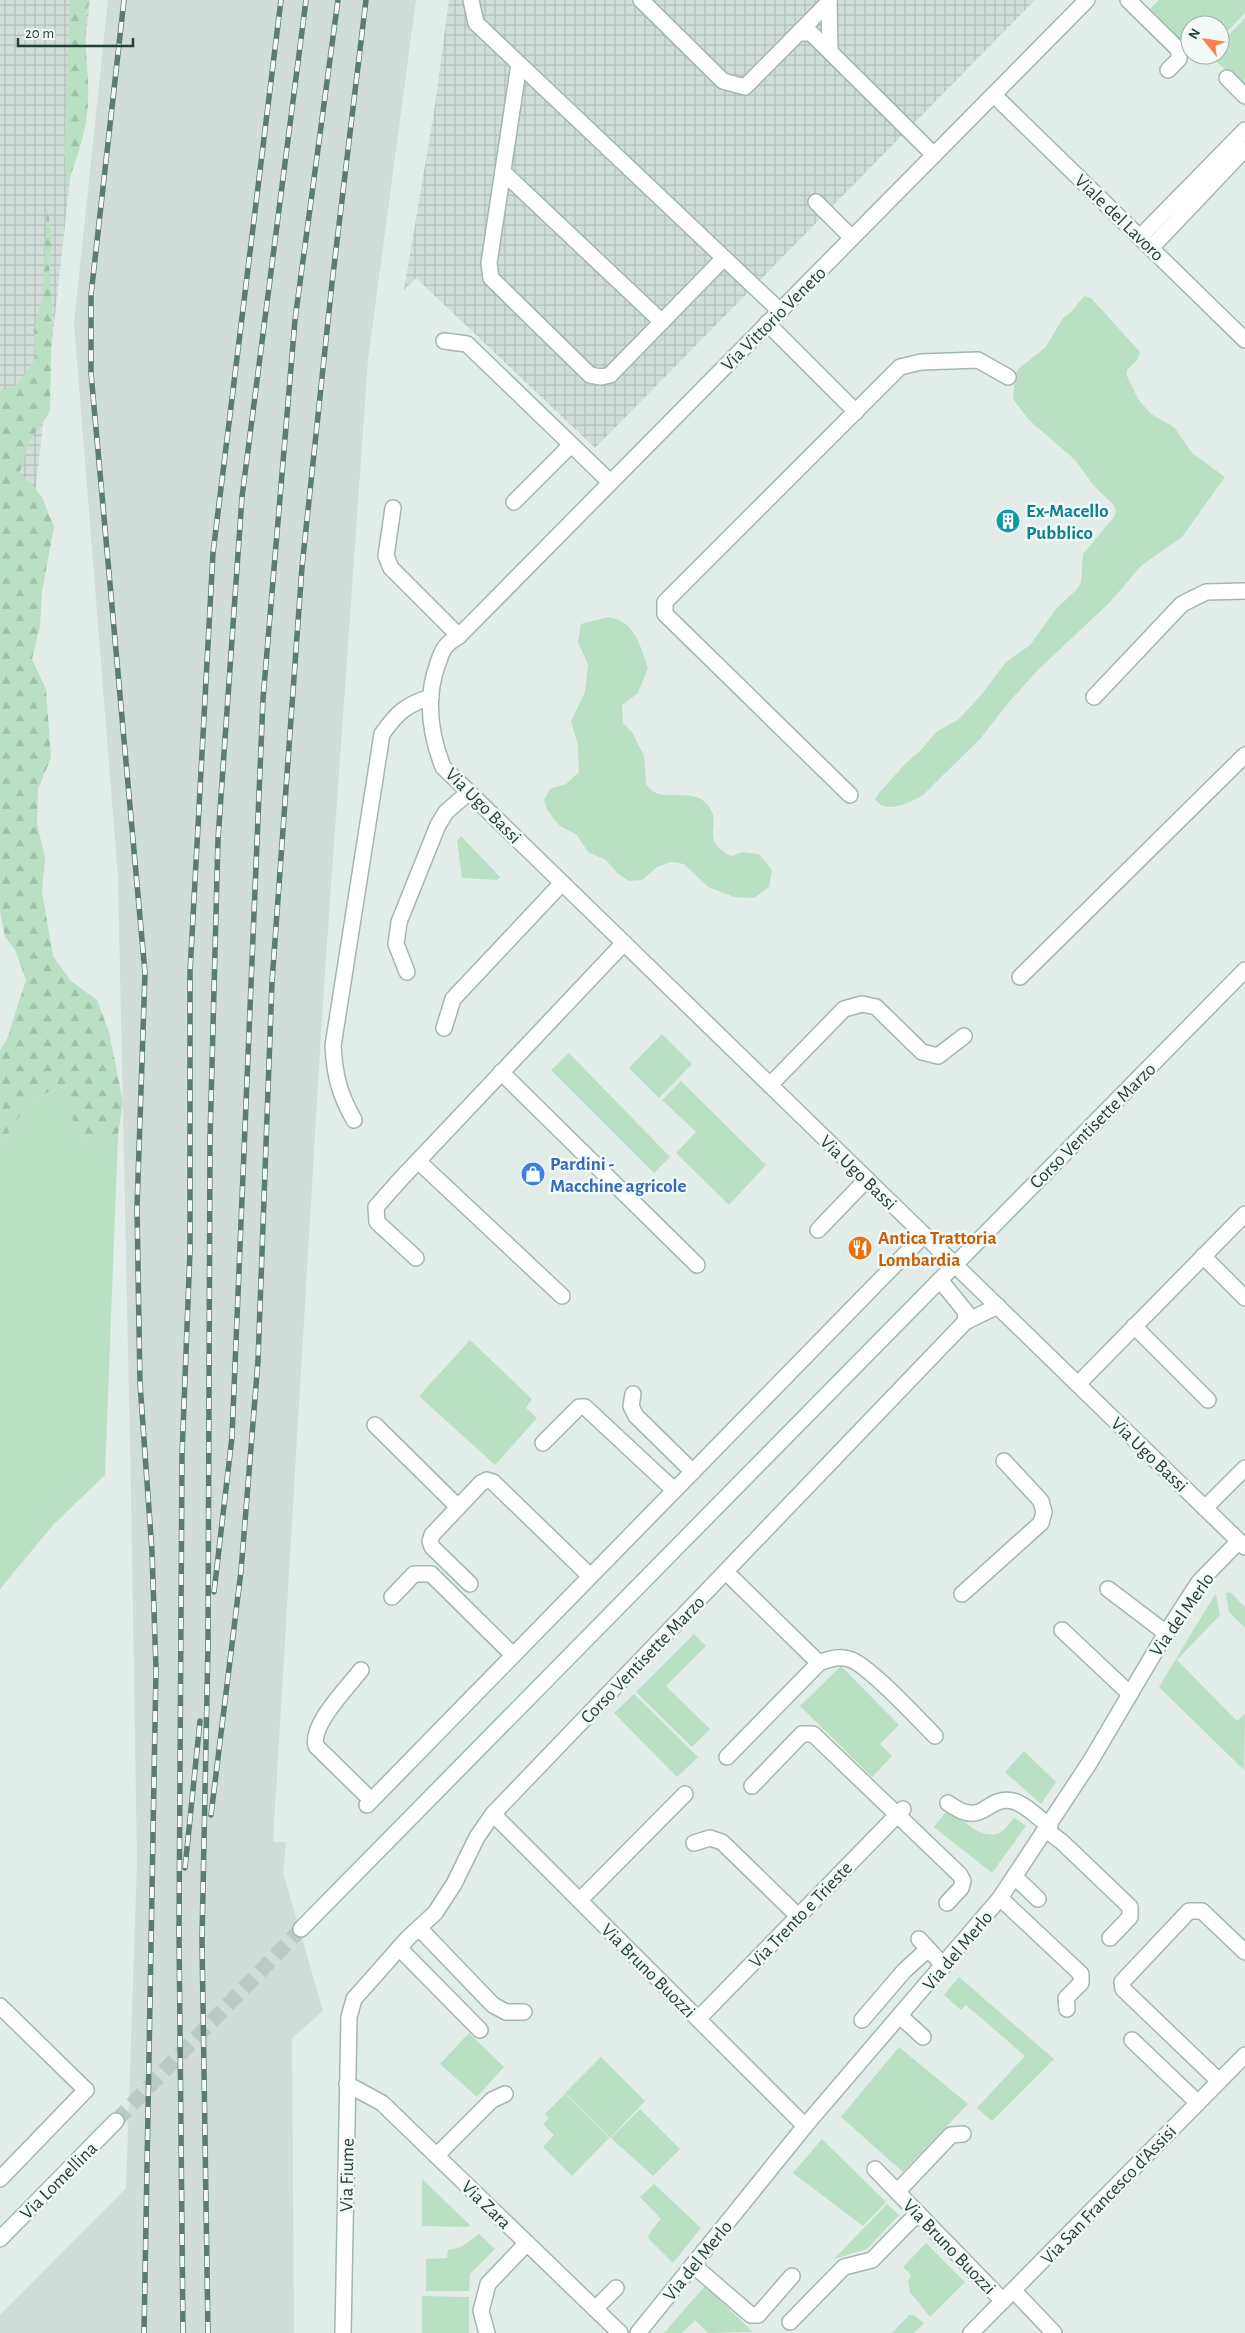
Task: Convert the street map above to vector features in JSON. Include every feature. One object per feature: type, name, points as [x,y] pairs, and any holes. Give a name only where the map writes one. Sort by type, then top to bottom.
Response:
[{"type":"street","points":[[471,0],[476,23],[780,312]]},
{"type":"street","points":[[641,0],[723,81],[746,87],[829,1]]},
{"type":"street","name":"Via Vittorio Veneto","points":[[459,636],[1087,0]]},
{"type":"street","points":[[1128,0],[1179,50],[1179,59],[1168,70]]},
{"type":"street","points":[[829,1],[830,51]]},
{"type":"street","points":[[799,33],[811,33],[934,155]]},
{"type":"street","points":[[519,64],[489,263],[491,278],[590,375],[601,378],[610,375],[724,258]]},
{"type":"street","points":[[1227,78],[1245,96]]},
{"type":"street","name":"Viale del Lavoro","points":[[994,95],[1245,340]]},
{"type":"street","points":[[1145,242],[1245,130]]},
{"type":"street","points":[[1145,242],[1245,149]]},
{"type":"street","points":[[503,172],[662,322]]},
{"type":"street","points":[[816,202],[852,238]]},
{"type":"street","points":[[767,323],[856,412]]},
{"type":"street","points":[[444,341],[467,344],[610,482]]},
{"type":"street","points":[[850,795],[665,614],[665,602],[900,367],[921,362],[978,360],[1008,377]]},
{"type":"street","points":[[514,502],[571,445]]},
{"type":"street","points":[[393,508],[386,556],[391,568],[459,636]]},
{"type":"street","points":[[1094,697],[1182,604],[1206,592],[1245,591]]},
{"type":"street","name":"Via Ugo Bassi","points":[[459,636],[444,646],[436,669],[431,697],[431,724],[434,743],[443,767],[1242,1544]]},
{"type":"street","points":[[354,1120],[341,1096],[335,1077],[333,1046],[382,734],[394,717],[411,703],[431,697]]},
{"type":"street","points":[[1020,977],[1245,755]]},
{"type":"street","points":[[407,972],[396,944],[399,922],[438,825],[446,812],[469,792]]},
{"type":"street","points":[[444,1028],[453,998],[562,883]]},
{"type":"street","points":[[416,1258],[377,1222],[376,1207],[624,943]]},
{"type":"street","name":"Corso Ventisette Marzo","points":[[301,1929],[1245,970]]},
{"type":"street","points":[[770,1085],[844,1009],[862,1004],[876,1007],[922,1052],[938,1056],[964,1036]]},
{"type":"street","points":[[502,1072],[697,1265]]},
{"type":"street","points":[[418,1161],[562,1296]]},
{"type":"street","points":[[818,1230],[867,1180]]},
{"type":"street","points":[[1078,1384],[1245,1214]]},
{"type":"street","points":[[362,1670],[318,1726],[314,1739],[316,1746],[369,1802],[924,1235]]},
{"type":"street","points":[[1203,1256],[1245,1298]]},
{"type":"street","points":[[940,1280],[966,1312],[966,1322]]},
{"type":"street","name":"Corso Ventisette Marzo","points":[[349,2017],[354,1999],[399,1948],[435,1913],[454,1884],[477,1838],[493,1814],[966,1322],[998,1306]]},
{"type":"street","points":[[1134,1326],[1208,1400]]},
{"type":"street","points":[[633,1394],[630,1406],[636,1416],[693,1472]]},
{"type":"street","points":[[543,1443],[579,1407],[585,1406],[674,1490]]},
{"type":"street","points":[[375,1425],[458,1507]]},
{"type":"street","points":[[962,1594],[997,1570],[1041,1523],[1044,1512],[1041,1502],[1004,1460]]},
{"type":"street","points":[[1205,1508],[1245,1468]]},
{"type":"street","points":[[470,1584],[432,1547],[430,1541],[432,1535],[458,1507],[481,1483],[487,1480],[492,1482],[590,1576]]},
{"type":"street","name":"Via del Merlo","points":[[638,2333],[806,2126],[1000,1898],[1048,1828],[1199,1582],[1242,1544]]},
{"type":"street","points":[[726,1572],[819,1663]]},
{"type":"street","points":[[392,1597],[414,1574],[431,1574],[513,1655]]},
{"type":"street","points":[[1108,1589],[1166,1633]]},
{"type":"street","points":[[1062,1630],[1130,1694]]},
{"type":"street","points":[[727,1757],[819,1663],[829,1659],[849,1659],[865,1668],[935,1736]]},
{"type":"street","points":[[752,1786],[802,1734],[813,1734],[900,1812],[960,1874],[963,1881],[961,1888],[947,1904]]},
{"type":"street","points":[[580,1900],[685,1794]]},
{"type":"street","points":[[948,1803],[962,1814],[973,1814],[1003,1800],[1015,1802],[1048,1828],[1130,1907],[1130,1917],[1110,1938]]},
{"type":"street","name":"Via Trento e Trieste","points":[[698,2018],[900,1812]]},
{"type":"street","name":"Via Bruno Buozzi","points":[[493,1814],[806,2126]]},
{"type":"street","points":[[694,1843],[710,1838],[722,1842],[798,1916]]},
{"type":"street","points":[[1015,1877],[1038,1899]]},
{"type":"street","points":[[1000,1898],[1081,1974],[1081,1983],[1066,1998],[1067,2009]]},
{"type":"street","points":[[1219,2081],[1122,1989],[1122,1982],[1189,1911],[1202,1911],[1245,1952]]},
{"type":"street","points":[[419,1928],[493,2004],[506,2012],[524,2012]]},
{"type":"street","points":[[862,2020],[904,1971],[923,1944],[944,1966]]},
{"type":"street","points":[[399,1948],[480,2030]]},
{"type":"street","points":[[0,2006],[86,2090],[0,2179]]},
{"type":"street","points":[[900,2016],[923,2037]]},
{"type":"street","name":"Via Fiume","points":[[342,2333],[349,2017]]},
{"type":"street","points":[[1132,2040],[1198,2103]]},
{"type":"street","name":"Via San Francesco d'Assisi","points":[[971,2333],[1245,2055]]},
{"type":"street","name":"Via Zara","points":[[347,2084],[382,2103],[620,2333]]},
{"type":"street","points":[[437,2155],[492,2100],[505,2094]]},
{"type":"street","name":"Via Lomellina","points":[[0,2239],[116,2121]]},
{"type":"street","points":[[897,2192],[951,2135],[963,2134]]},
{"type":"street","name":"Via Bruno Buozzi","points":[[875,2170],[918,2213],[1008,2296],[1054,2333]]},
{"type":"street","points":[[790,2322],[844,2267],[872,2260],[918,2213]]},
{"type":"street","points":[[487,2333],[481,2311],[488,2284],[527,2243]]},
{"type":"street","points":[[693,2265],[751,2315],[758,2315],[792,2276]]},
{"type":"street","points":[[595,2309],[616,2288]]},
{"type":"shaded area","points":[[0,0],[90,0],[32,522],[0,500]]},
{"type":"shaded area","points":[[108,0],[416,0],[368,360],[323,1001],[273,1842],[286,1842],[283,1872],[323,2011],[292,2038],[294,2333],[0,2333],[0,2315],[126,2188],[137,1863],[118,877],[74,323]]},
{"type":"shaded area","points":[[449,0],[1035,0],[595,448],[416,278],[404,290],[434,112]]},
{"type":"green space","points":[[70,0],[89,0],[86,26],[88,91],[85,125],[67,187],[64,154]]},
{"type":"green space","points":[[1159,0],[1245,0],[1245,13],[1230,29],[1230,15],[1180,15],[1180,43],[1148,11]]},
{"type":"green space","points":[[1245,18],[1245,89],[1220,65],[1230,65],[1230,34]]},
{"type":"green space","points":[[47,204],[52,240],[49,274],[52,307],[50,411],[30,440],[20,472],[42,497],[54,527],[42,592],[40,626],[32,659],[46,689],[51,758],[38,789],[37,824],[45,858],[42,891],[53,956],[71,981],[97,1000],[109,1032],[123,1102],[118,1135],[85,1145],[71,1116],[67,1085],[34,1098],[14,1124],[0,1147],[0,1050],[7,1039],[26,980],[15,950],[5,937],[0,912],[0,391],[18,384],[35,359],[34,328],[43,298]]},
{"type":"green space","points":[[1084,296],[1091,298],[1140,352],[1138,359],[1127,370],[1127,376],[1138,399],[1151,414],[1174,427],[1192,453],[1225,477],[1182,537],[1142,565],[1110,602],[1038,670],[1009,702],[980,739],[922,796],[897,806],[884,806],[875,799],[879,793],[936,732],[959,719],[982,694],[1006,662],[1030,645],[1056,609],[1077,589],[1081,582],[1083,554],[1114,517],[1116,510],[1113,504],[1094,486],[1075,460],[1029,420],[1013,399],[1015,375],[1018,369],[1045,348],[1063,318],[1070,313]]},
{"type":"green space","points":[[609,617],[625,624],[636,636],[648,668],[638,693],[622,705],[623,723],[632,732],[644,756],[646,784],[654,792],[660,794],[695,797],[707,804],[714,819],[713,838],[715,844],[721,850],[731,856],[743,852],[759,854],[772,870],[769,887],[754,898],[734,897],[708,887],[684,864],[671,862],[657,867],[642,880],[629,881],[618,874],[606,860],[588,852],[577,835],[560,826],[547,810],[544,800],[550,789],[566,784],[579,772],[578,745],[571,721],[585,692],[588,665],[578,642],[581,624]]},
{"type":"green space","points":[[461,836],[500,877],[497,880],[462,878],[457,841]]},
{"type":"green space","points":[[662,1034],[692,1064],[659,1098],[629,1068]]},
{"type":"green space","points":[[569,1053],[670,1157],[654,1173],[551,1070]]},
{"type":"green space","points":[[681,1081],[766,1165],[729,1205],[676,1153],[696,1132],[662,1100]]},
{"type":"green space","points":[[68,1085],[71,1116],[85,1145],[118,1135],[105,1475],[53,1525],[0,1589],[0,1147],[14,1124],[34,1098]]},
{"type":"green space","points":[[470,1340],[532,1399],[526,1408],[537,1418],[495,1465],[420,1397]]},
{"type":"green space","points":[[1230,1592],[1245,1607],[1245,1628],[1229,1612],[1226,1593]]},
{"type":"green space","points":[[1216,1595],[1220,1615],[1177,1660],[1237,1721],[1245,1714],[1244,1770],[1159,1687]]},
{"type":"green space","points":[[694,1634],[706,1646],[666,1686],[710,1729],[692,1747],[636,1692]]},
{"type":"green space","points":[[841,1666],[899,1725],[880,1744],[892,1756],[872,1777],[800,1706]]},
{"type":"green space","points":[[634,1694],[698,1757],[677,1777],[614,1713]]},
{"type":"green space","points":[[1024,1751],[1056,1782],[1041,1804],[1005,1772]]},
{"type":"green space","points":[[952,1812],[969,1826],[982,1833],[996,1834],[1005,1829],[1015,1818],[1026,1826],[992,1873],[934,1827],[945,1813]]},
{"type":"green space","points":[[959,1977],[1054,2059],[992,2121],[977,2108],[1025,2056],[966,2005],[961,2010],[944,1995]]},
{"type":"green space","points":[[469,2033],[504,2067],[477,2097],[440,2064]]},
{"type":"green space","points":[[899,2047],[968,2104],[903,2172],[841,2117]]},
{"type":"green space","points":[[601,2057],[645,2101],[610,2138],[565,2093]]},
{"type":"green space","points":[[565,2094],[609,2138],[572,2176],[543,2147],[554,2135],[543,2124],[549,2118],[545,2114]]},
{"type":"green space","points":[[640,2109],[680,2149],[653,2176],[611,2138]]},
{"type":"green space","points":[[822,2139],[886,2202],[863,2226],[793,2173]]},
{"type":"green space","points":[[422,2179],[470,2225],[468,2227],[422,2226]]},
{"type":"green space","points":[[654,2184],[701,2228],[673,2263],[648,2238],[661,2219],[640,2197]]},
{"type":"green space","points":[[887,2204],[899,2215],[867,2249],[834,2259]]},
{"type":"green space","points":[[479,2234],[495,2249],[470,2274],[469,2291],[426,2291],[426,2259],[447,2258],[448,2250],[461,2247]]},
{"type":"green space","points":[[926,2243],[965,2282],[930,2317],[910,2293],[908,2281],[911,2275],[903,2267]]},
{"type":"green space","points":[[705,2286],[753,2332],[708,2333],[695,2320],[682,2333],[664,2333]]},
{"type":"green space","points":[[422,2296],[469,2297],[469,2333],[422,2333]]},
{"type":"green space","points":[[909,2315],[914,2315],[924,2323],[914,2333],[892,2333]]},
{"type":"tunnel","points":[[116,2121],[301,1929]]},
{"type":"railway","points":[[124,0],[91,295],[91,373],[145,973],[137,1208],[140,1383],[152,1552],[156,1669],[144,2333]]},
{"type":"railway","points":[[183,2333],[179,1932],[182,1455],[190,1251],[190,972],[213,553],[281,0]]},
{"type":"railway","points":[[208,2333],[202,1940],[208,1645],[210,1140],[218,839],[242,497],[306,0]]},
{"type":"railway","points":[[214,1592],[232,1437],[263,699],[295,320],[338,0]]},
{"type":"railway","points":[[211,1815],[241,1571],[258,1361],[272,982],[302,567],[332,283],[366,0]]},
{"type":"railway","points":[[185,1868],[200,1721]]},
{"type":"place","name":"Ex-Macello Pubblico","points":[[1008,521]]},
{"type":"place","name":"Pardini - Macchine agricole","points":[[533,1174]]},
{"type":"place","name":"Antica Trattoria Lombardia","points":[[860,1248]]}]
